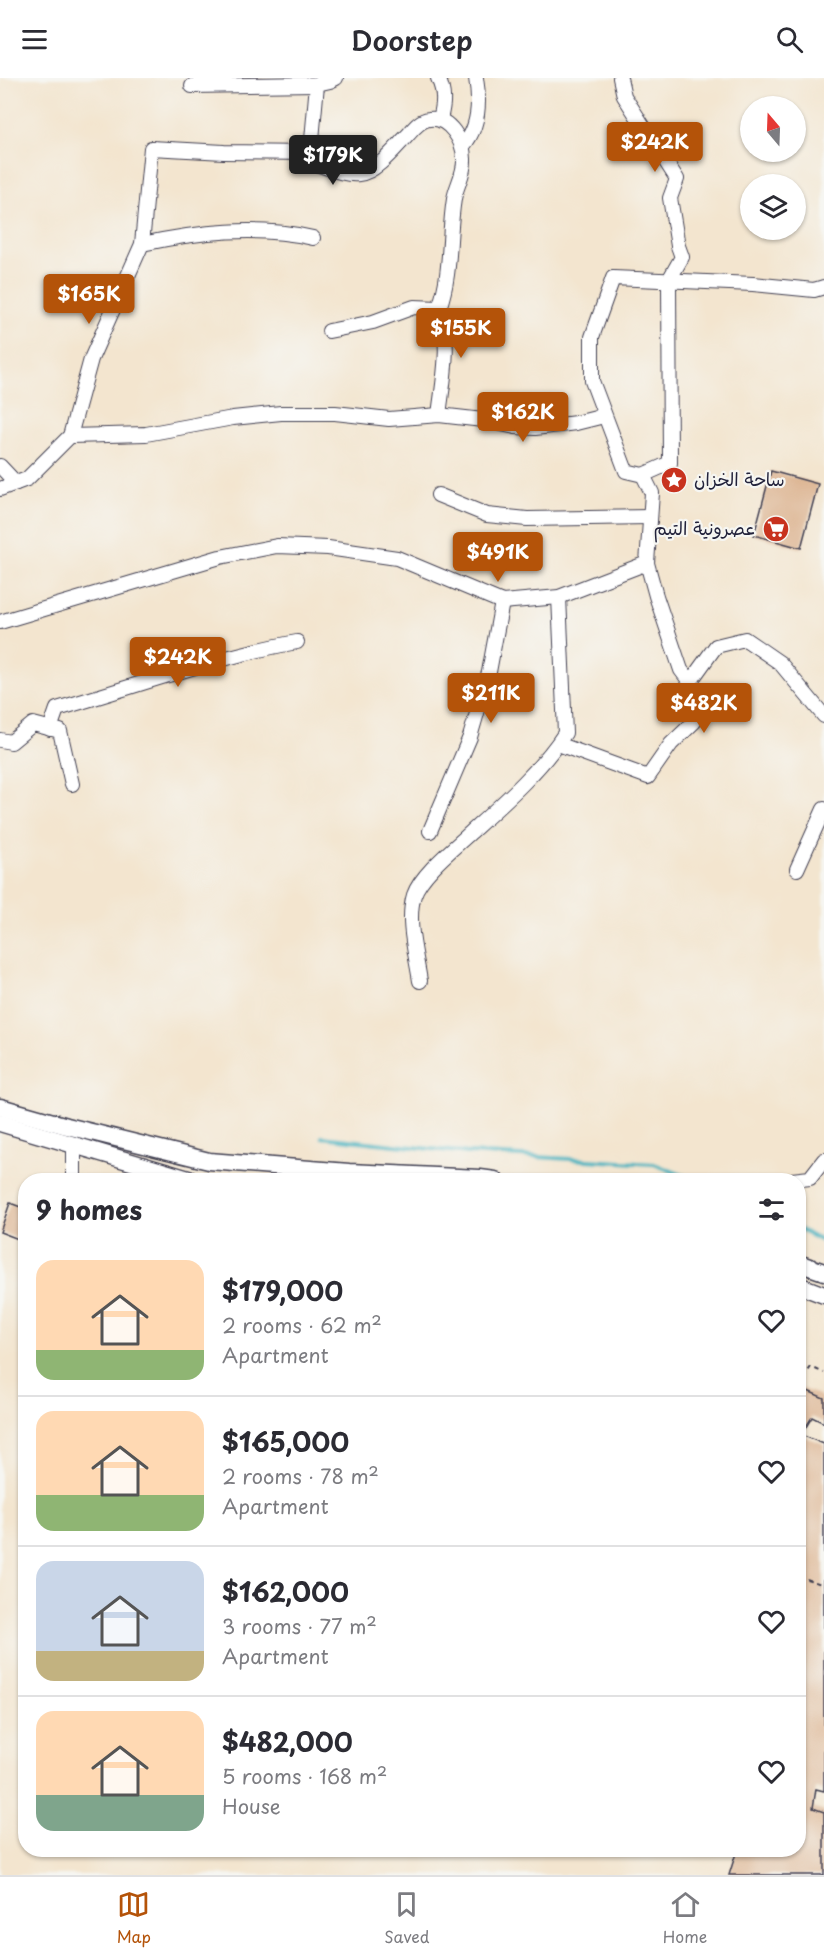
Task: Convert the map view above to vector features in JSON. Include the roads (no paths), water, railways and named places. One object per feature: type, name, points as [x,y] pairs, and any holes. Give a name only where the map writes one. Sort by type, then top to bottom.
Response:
[{"type":"main road","points":[[0,1107],[209,1161],[371,1173]]},
{"type":"main road","points":[[0,1123],[168,1173]]},
{"type":"main road","points":[[806,1266],[824,1272]]},
{"type":"main road","points":[[806,1288],[824,1295]]},
{"type":"street","points":[[192,86],[288,81],[317,84],[336,78]]},
{"type":"street","points":[[438,78],[444,102],[440,119]]},
{"type":"street","points":[[462,146],[470,138],[477,120],[476,78]]},
{"type":"street","points":[[620,78],[624,96],[677,179],[670,198],[682,257],[669,280],[670,463],[643,475],[626,471],[592,381],[592,337],[613,278],[669,280],[753,284],[814,290],[824,287]]},
{"type":"street","points":[[317,84],[310,162],[346,173],[358,175],[369,172],[387,157],[418,123],[428,119],[440,119],[454,131],[462,146],[465,161],[454,197],[446,290],[439,308],[443,319],[446,353],[439,415]]},
{"type":"street","points":[[0,489],[27,479],[70,436],[91,359],[142,244],[152,148],[310,153]]},
{"type":"street","points":[[142,244],[174,237],[247,231],[292,233],[313,238]]},
{"type":"street","points":[[328,331],[373,322],[414,306],[439,308]]},
{"type":"street","points":[[70,436],[146,434],[233,418],[281,413],[335,413],[389,419],[439,415],[536,428],[576,423],[604,416]]},
{"type":"street","points":[[0,466],[16,483]]},
{"type":"street","points":[[558,744],[648,777],[671,744],[694,722],[697,706],[690,682],[681,670],[647,563],[652,493],[643,475]]},
{"type":"street","points":[[438,495],[487,515],[527,519],[650,517]]},
{"type":"street","points":[[0,622],[210,560],[277,546],[328,548],[397,558],[502,602],[559,597],[647,563]]},
{"type":"street","points":[[420,981],[411,927],[415,894],[429,871],[524,780],[565,734],[559,597]]},
{"type":"street","points":[[430,831],[470,737],[489,672],[502,602]]},
{"type":"street","points":[[690,682],[716,646],[745,639],[780,663],[824,716]]},
{"type":"street","points":[[50,729],[57,709],[186,669],[268,647],[297,642]]},
{"type":"street","points":[[0,740],[11,742],[33,724],[60,731],[72,784]]},
{"type":"street","points":[[798,869],[824,809]]},
{"type":"street","points":[[74,1145],[74,1173]]},
{"type":"street","points":[[806,1178],[810,1178],[824,1160]]},
{"type":"waterway","points":[[322,1137],[468,1153],[654,1164],[677,1173]]},
{"type":"waterway","points":[[806,1233],[824,1242]]},
{"type":"place","name":"ساحة الخزان","points":[[674,480]]},
{"type":"place","name":"عصرونية التيم","points":[[776,529]]}]
